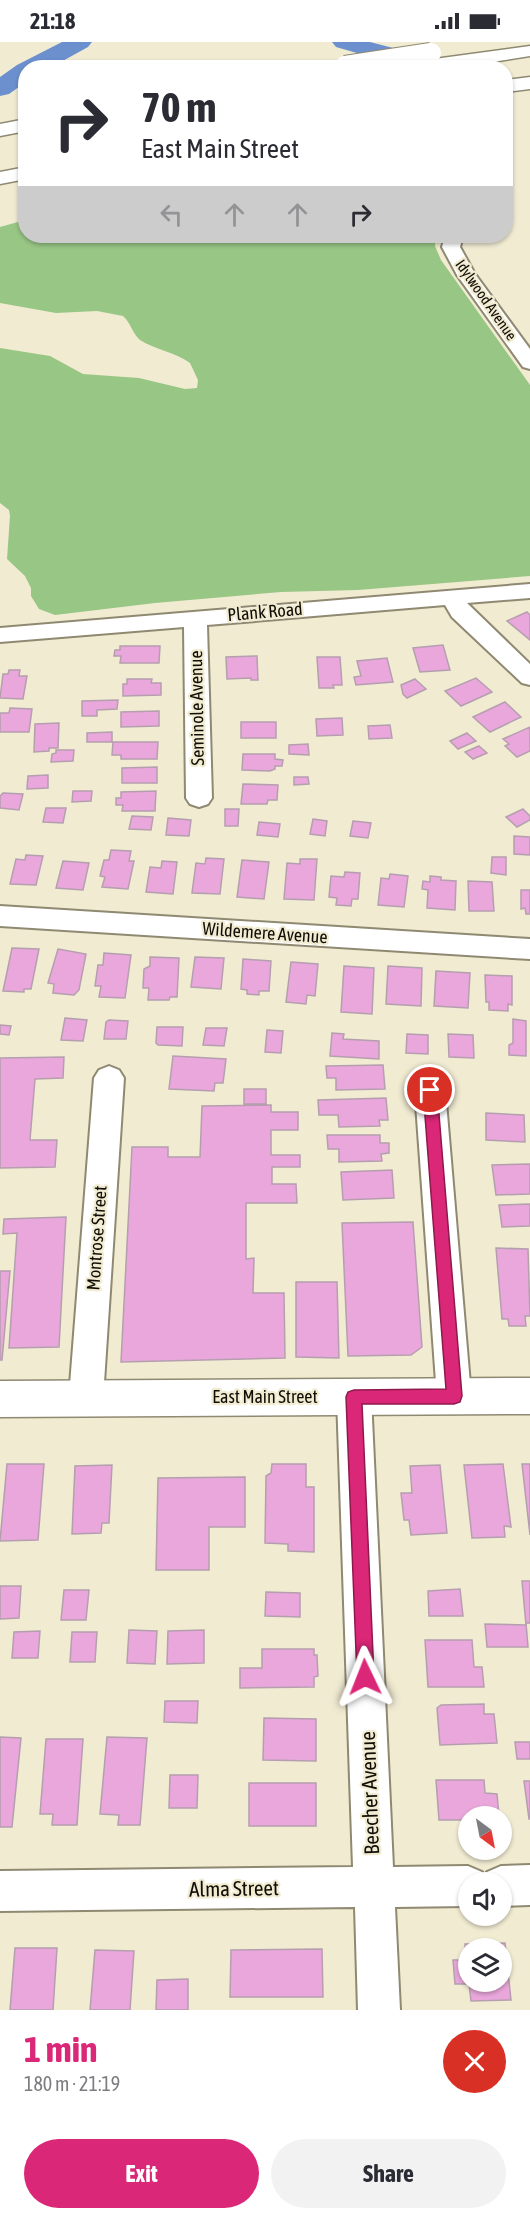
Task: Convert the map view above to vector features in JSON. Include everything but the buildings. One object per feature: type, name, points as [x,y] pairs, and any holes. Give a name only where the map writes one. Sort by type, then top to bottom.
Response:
[{"type":"main road","points":[[385,60],[522,42]]},
{"type":"main road","points":[[463,60],[530,51]]},
{"type":"main road","points":[[513,65],[530,63]]},
{"type":"main road","points":[[513,85],[530,83]]},
{"type":"main road","points":[[0,130],[18,127]]},
{"type":"main road","points":[[0,178],[18,175]]},
{"type":"main road","name":"East Main Street","points":[[0,1399],[530,1396]]},
{"type":"street","name":"Idylwood Avenue","points":[[452,243],[451,247],[466,274],[530,363]]},
{"type":"street","name":"Plank Road","points":[[0,635],[530,591]]},
{"type":"street","points":[[452,597],[460,612],[530,677]]},
{"type":"street","name":"Seminole Avenue","points":[[195,618],[199,798]]},
{"type":"street","name":"Wildemere Avenue","points":[[0,916],[530,949]]},
{"type":"street","name":"Montrose Street","points":[[86,1398],[109,1078]]},
{"type":"street","points":[[430,1090],[454,1396]]},
{"type":"street","name":"Beecher Avenue","points":[[354,1397],[379,2010]]},
{"type":"street","points":[[512,1886],[530,1885]]},
{"type":"street","name":"Alma Street","points":[[0,1891],[458,1886]]},
{"type":"green space","points":[[18,222],[18,243],[435,243],[441,260],[530,385],[530,576],[358,590],[281,592],[155,603],[55,615],[39,609],[31,596],[31,588],[25,576],[7,559],[10,516],[9,510],[0,503],[0,348],[50,356],[83,374],[139,378],[185,389],[197,388],[198,380],[190,363],[140,340],[123,316],[97,311],[56,313],[0,303],[0,227]]},
{"type":"waterway","points":[[45,60],[80,42]]},
{"type":"waterway","points":[[344,42],[408,60]]},
{"type":"waterway","points":[[0,89],[18,76]]},
{"type":"route","points":[[365,1677],[354,1397],[454,1396],[430,1090]]}]
